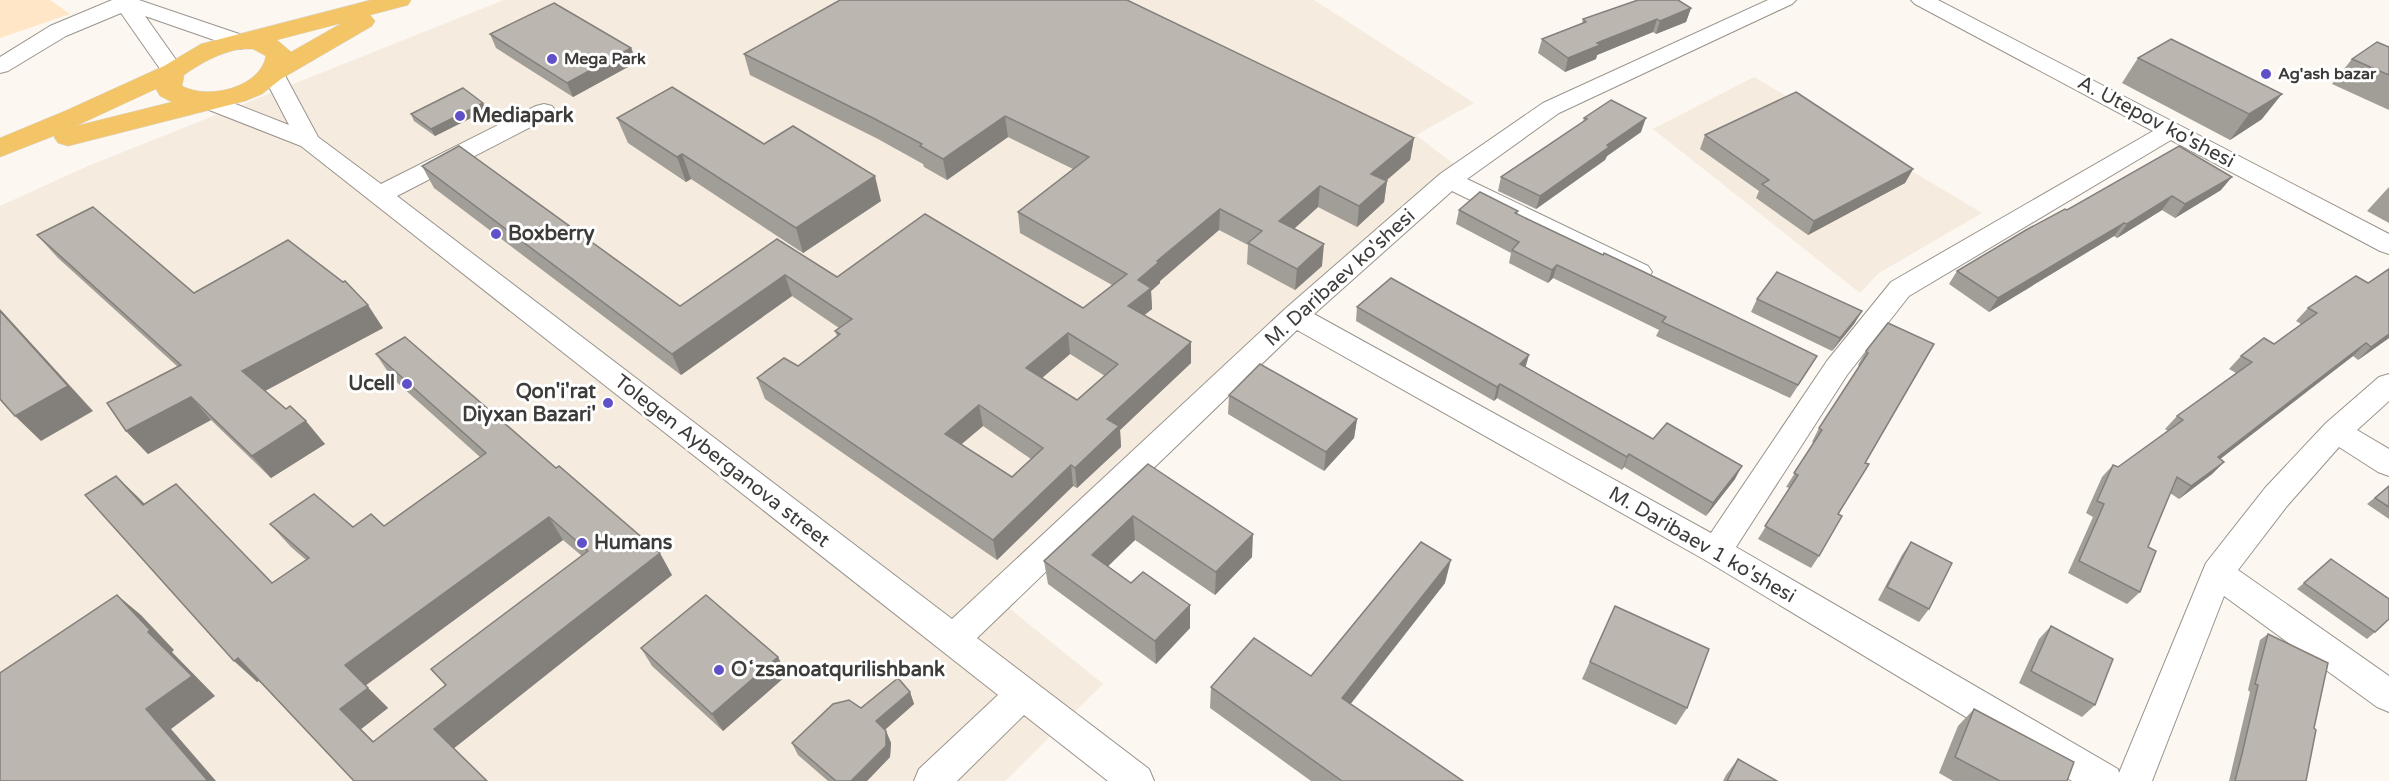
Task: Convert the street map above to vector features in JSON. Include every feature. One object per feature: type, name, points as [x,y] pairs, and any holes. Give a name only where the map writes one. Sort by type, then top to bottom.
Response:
[{"type":"main road","points":[[0,148],[75,117],[173,71],[186,60],[201,52],[400,0]]},
{"type":"main road","points":[[0,158],[66,137],[245,91],[400,0]]},
{"type":"main road","points":[[240,42],[272,45],[279,52],[280,62],[273,73]]},
{"type":"main road","points":[[173,71],[168,81],[169,90],[177,97],[207,101]]},
{"type":"street","name":"M. Daribaev ko'shesi","points":[[953,639],[1295,316],[1449,180],[1551,108],[1785,0]]},
{"type":"street","name":"A. Utepov ko'shesi","points":[[1922,0],[2389,245]]},
{"type":"street","points":[[0,66],[58,31],[125,1],[240,42]]},
{"type":"street","points":[[125,1],[173,71]]},
{"type":"street","name":"Tolegen Ayberganova street","points":[[273,73],[309,141]]},
{"type":"street","name":"Tolegen Ayberganova street","points":[[207,101],[309,141],[1136,781]]},
{"type":"street","points":[[380,195],[544,111]]},
{"type":"street","points":[[1716,551],[1826,363],[1900,289],[2171,130]]},
{"type":"street","points":[[1449,180],[1664,285]]},
{"type":"street","name":"M. Daribaev 1 ko'shesi","points":[[1295,316],[1716,551],[2104,781]]},
{"type":"street","points":[[2134,781],[2217,573],[2276,497],[2336,431],[2389,385]]},
{"type":"street","points":[[2336,431],[2389,464]]},
{"type":"street","points":[[2217,573],[2389,696]]},
{"type":"street","points":[[932,781],[1023,694]]},
{"type":"shaded area","points":[[0,0],[50,0],[70,14],[0,38]]},
{"type":"shaded area","name":"Qon'i'rat Diyxan Bazari'","points":[[504,0],[1314,0],[1474,103],[1416,135],[1469,176],[999,600],[1103,684],[1005,781],[0,781],[0,206],[88,166]]},
{"type":"shaded area","points":[[1754,77],[1982,213],[1879,273],[1860,293],[1653,129]]},
{"type":"building","points":[[840,0],[1127,0],[1414,138],[1371,174],[1387,181],[1359,206],[1320,186],[1279,221],[1324,244],[1297,269],[1248,243],[1262,231],[1220,209],[1157,261],[1159,262],[1138,280],[1151,288],[1128,306],[1191,342],[1107,419],[1119,426],[1075,468],[1071,465],[993,540],[757,378],[784,358],[798,366],[840,334],[835,331],[852,319],[785,275],[672,354],[422,166],[459,146],[680,306],[777,239],[837,277],[925,214],[1083,308],[1127,274],[1018,212],[1089,157],[1005,116],[943,159],[920,146],[922,144],[873,118],[744,54]],"holes":[[[1068,333],[1118,364],[1077,400],[1026,368]],[[979,405],[1043,448],[1012,477],[945,434]]]},
{"type":"building","points":[[1638,0],[1678,0],[1691,8],[1597,43],[1600,45],[1568,58],[1542,39],[1586,22],[1583,19]]},
{"type":"building","points":[[554,3],[631,48],[567,83],[490,34]]},
{"type":"building","points":[[2171,39],[2282,94],[2249,114],[2138,58]]},
{"type":"building","points":[[2377,42],[2389,47],[2389,75],[2352,59]]},
{"type":"building","points":[[672,87],[764,144],[793,126],[875,176],[796,228],[682,154],[677,157],[617,118]]},
{"type":"building","points":[[463,88],[483,103],[431,129],[411,114]]},
{"type":"building","points":[[1796,92],[1913,169],[1814,221],[1762,184],[1769,180],[1705,135]]},
{"type":"building","points":[[1611,100],[1646,118],[1540,196],[1501,177],[1587,119],[1584,118]]},
{"type":"building","points":[[2179,146],[2232,177],[2185,204],[2172,196],[1998,298],[1957,271],[2026,230],[2067,210]]},
{"type":"building","points":[[1480,192],[1518,211],[1515,213],[1603,255],[1604,253],[1817,356],[1798,385],[1662,322],[1666,317],[1557,265],[1552,270],[1512,250],[1519,242],[1459,210]]},
{"type":"building","points":[[93,207],[194,293],[288,240],[343,282],[345,281],[368,305],[242,371],[286,409],[290,406],[306,421],[252,456],[191,397],[126,431],[107,403],[181,365],[37,235]]},
{"type":"building","points":[[2389,269],[2389,334],[2371,347],[2366,343],[2333,368],[2218,457],[2224,462],[2191,486],[2177,477],[2148,547],[2156,551],[2140,592],[2079,561],[2104,504],[2097,501],[2113,465],[2118,467],[2183,420],[2177,416],[2252,362],[2241,356],[2264,338],[2274,344],[2317,313],[2308,308],[2356,276],[2368,283]]},
{"type":"building","points":[[1777,272],[1862,311],[1840,338],[1757,299]]},
{"type":"building","points":[[1391,278],[1529,355],[1520,364],[1653,439],[1667,423],[1742,466],[1713,503],[1629,454],[1627,457],[1500,384],[1497,387],[1357,307]]},
{"type":"building","points":[[0,311],[68,386],[15,416],[0,399]]},
{"type":"building","points":[[1888,323],[1934,344],[1865,463],[1869,464],[1838,514],[1842,516],[1819,556],[1765,526],[1798,475],[1794,473],[1822,430],[1819,428],[1868,353],[1866,351]]},
{"type":"building","points":[[405,337],[556,468],[559,466],[660,553],[434,729],[487,781],[354,781],[238,658],[234,661],[85,495],[116,476],[143,505],[176,484],[272,583],[309,558],[270,524],[314,494],[353,527],[371,514],[384,526],[486,453],[376,354]],"holes":[[[549,517],[588,551],[431,669],[446,685],[373,742],[340,709],[368,688],[345,665]]]},
{"type":"building","points":[[1260,364],[1357,419],[1326,452],[1229,395]]},
{"type":"building","points":[[1148,464],[1253,534],[1216,572],[1133,516],[1092,555],[1131,583],[1143,572],[1190,605],[1155,641],[1044,561]]},
{"type":"building","points":[[2389,486],[2389,507],[2375,498]]},
{"type":"building","points":[[1421,542],[1451,560],[1342,698],[1463,781],[1342,781],[1211,687],[1254,638],[1311,676]]},
{"type":"building","points":[[1911,542],[1952,563],[1929,609],[1887,587]]},
{"type":"building","points":[[2331,559],[2389,599],[2389,619],[2375,632],[2304,583]]},
{"type":"building","points":[[117,595],[150,630],[148,632],[192,676],[146,709],[208,781],[0,781],[0,673]]},
{"type":"building","name":"Oʻzsanoatqurilishbank","points":[[706,595],[778,657],[712,714],[641,648]]},
{"type":"building","points":[[1615,606],[1709,649],[1687,708],[1590,662]]},
{"type":"building","points":[[2051,626],[2113,659],[2095,705],[2031,671]]},
{"type":"building","points":[[2268,634],[2328,663],[2314,728],[2316,730],[2306,781],[2235,781]]},
{"type":"building","points":[[898,678],[910,692],[876,721],[886,731],[886,746],[851,781],[836,781],[792,743],[833,704],[849,700],[861,708]]},
{"type":"building","points":[[1974,709],[2074,762],[2067,781],[2000,781],[1955,757]]},
{"type":"building","points":[[1738,759],[1777,781],[1727,781]]},
{"type":"place","name":"Mega Park","points":[[552,59]]},
{"type":"place","name":"Ag'ash bazar","points":[[2266,74]]},
{"type":"place","name":"Mediapark","points":[[460,116]]},
{"type":"place","name":"Boxberry","points":[[496,234]]},
{"type":"place","name":"Ucell","points":[[407,384]]},
{"type":"place","name":"Qon'i'rat Diyxan Bazari'","points":[[608,403]]},
{"type":"place","name":"Humans","points":[[582,543]]},
{"type":"place","name":"Oʻzsanoatqurilishbank","points":[[719,670]]}]
